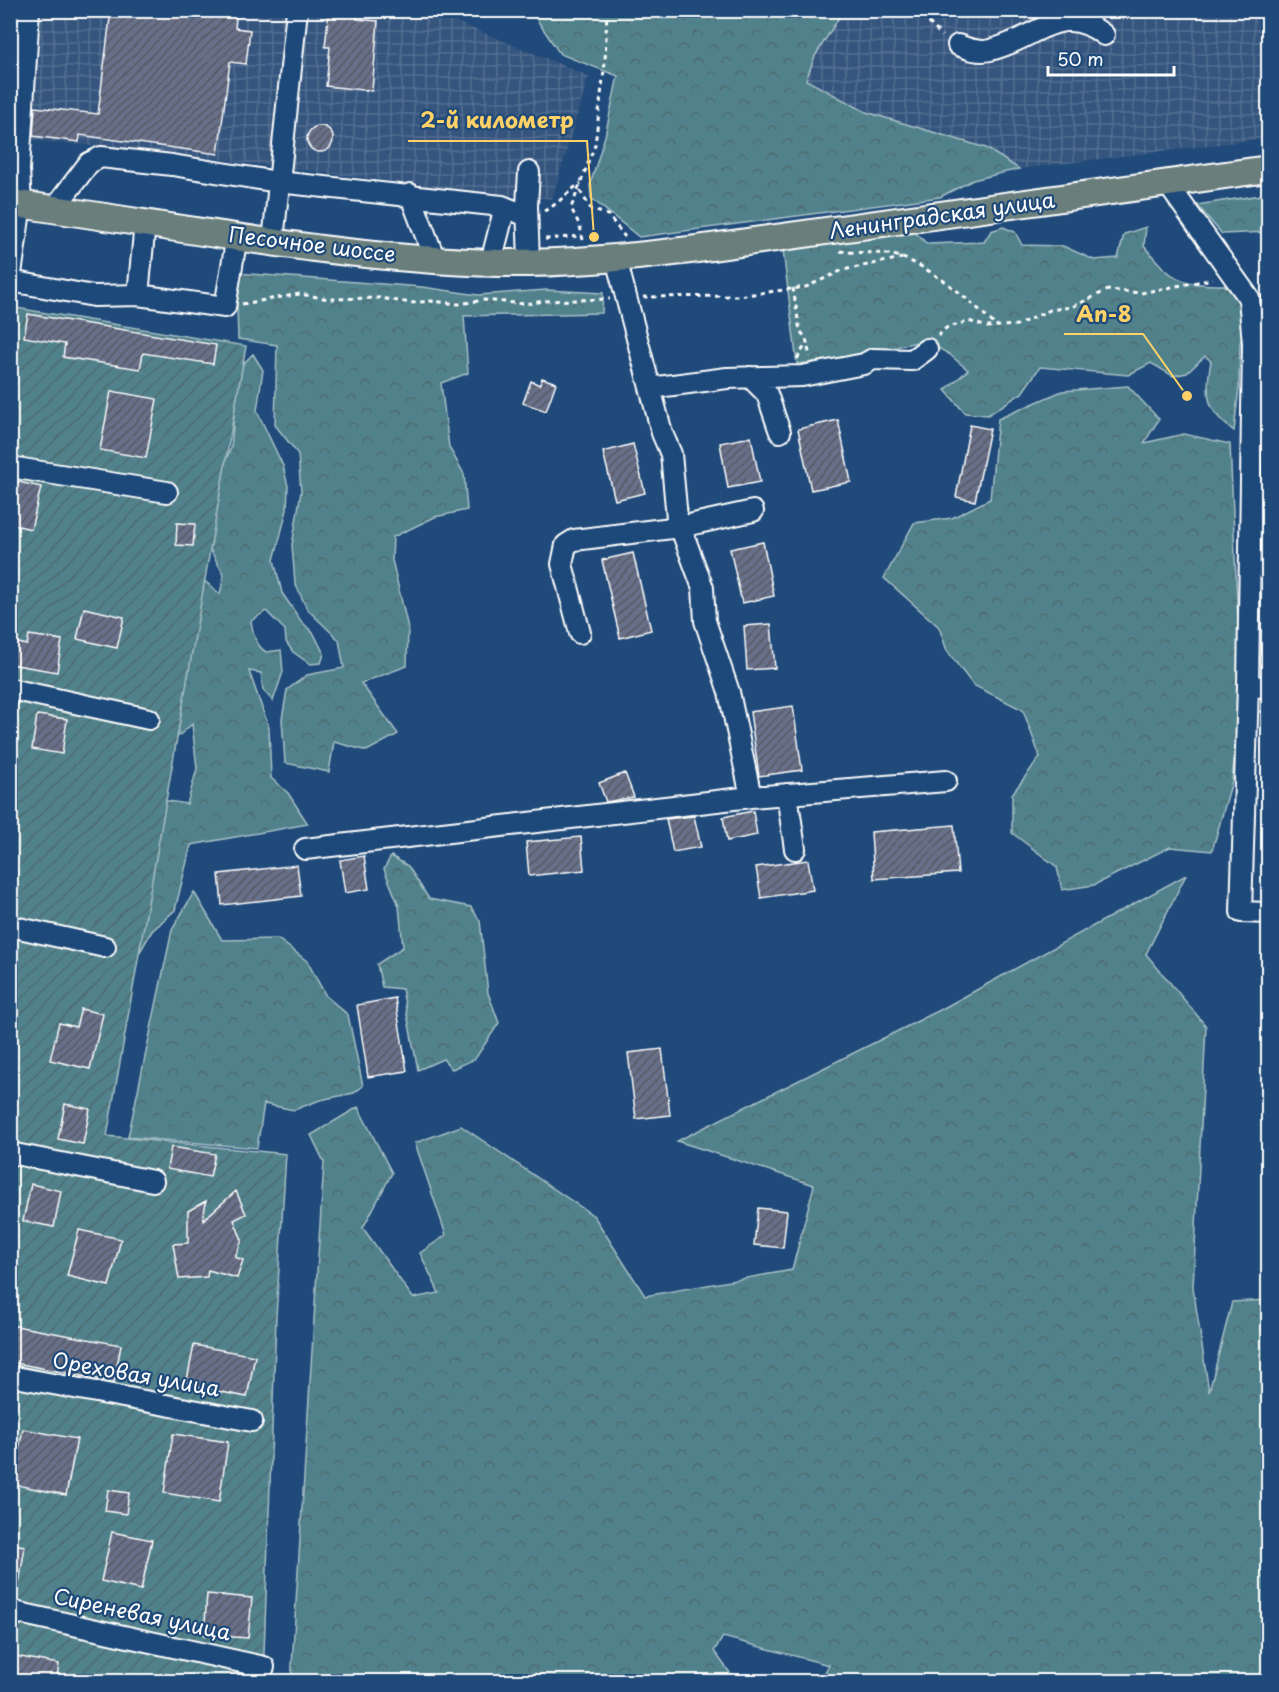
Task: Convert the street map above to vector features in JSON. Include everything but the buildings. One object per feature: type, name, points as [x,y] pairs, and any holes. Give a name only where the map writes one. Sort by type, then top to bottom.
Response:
[{"type":"main road","name":"Ленинградская улица","points":[[621,250],[820,233],[1269,169]]},
{"type":"main road","name":"Песочное шоссе","points":[[16,203],[273,241],[435,260],[491,262],[528,251],[621,250]]},
{"type":"street","points":[[29,10],[10,281],[94,296],[138,295],[225,307],[237,236]]},
{"type":"street","points":[[273,241],[297,10]]},
{"type":"street","points":[[958,45],[972,50],[991,50],[1046,19],[1060,13],[1076,11],[1090,18],[1104,35]]},
{"type":"street","points":[[54,209],[89,163],[101,157],[172,165],[278,182],[411,194],[505,207],[527,216]]},
{"type":"street","points":[[528,251],[529,172]]},
{"type":"street","points":[[1167,183],[1249,298],[1253,343],[1248,686],[1241,912],[1269,913]]},
{"type":"street","points":[[411,194],[435,260]]},
{"type":"street","points":[[491,262],[505,207]]},
{"type":"street","points":[[138,295],[145,223]]},
{"type":"street","points":[[621,250],[626,298],[650,388],[671,454],[675,509],[703,588],[705,621],[729,692],[751,797]]},
{"type":"street","points":[[650,388],[750,377],[814,374],[864,364],[873,359],[912,360],[927,349]]},
{"type":"street","points":[[750,377],[767,394],[780,432]]},
{"type":"street","points":[[10,467],[167,492]]},
{"type":"street","points":[[580,633],[562,564],[566,544],[574,540],[680,527],[753,511]]},
{"type":"street","points":[[1248,686],[1269,687]]},
{"type":"street","points":[[10,689],[149,719]]},
{"type":"street","points":[[304,849],[751,797],[946,781]]},
{"type":"street","points":[[787,794],[795,849]]},
{"type":"street","points":[[10,926],[105,947]]},
{"type":"street","points":[[10,1153],[153,1181]]},
{"type":"street","name":"Ореховая улица","points":[[10,1376],[252,1421]]},
{"type":"street","name":"Сиреневая улица","points":[[10,1611],[264,1667]]},
{"type":"path","points":[[583,243],[571,208],[580,191],[582,174],[595,145],[605,62],[607,10]]},
{"type":"path","points":[[916,10],[935,31],[958,45]]},
{"type":"path","points":[[527,216],[557,204],[564,195],[581,183]]},
{"type":"path","points":[[580,191],[591,209],[608,215],[615,222],[621,250]]},
{"type":"path","points":[[528,251],[582,236]]},
{"type":"path","points":[[836,250],[902,258],[934,274],[973,303],[997,327]]},
{"type":"path","points":[[226,304],[241,305],[300,294],[329,299],[380,297],[411,303],[432,301],[459,304],[484,300],[525,304],[544,301],[697,295],[738,296],[806,287],[843,270],[902,258]]},
{"type":"path","points":[[927,349],[946,328],[969,321],[997,327],[1017,325],[1050,310],[1072,307],[1108,290],[1141,293],[1232,276]]},
{"type":"path","points":[[793,288],[800,331],[806,338],[814,374]]},
{"type":"shaded area","points":[[10,11],[430,11],[589,76],[552,199],[451,189],[183,155],[11,138]]},
{"type":"shaded area","points":[[843,11],[1268,11],[1268,138],[1019,169],[986,148],[866,112],[806,80],[815,56]]},
{"type":"green space","points":[[531,11],[843,11],[815,56],[806,80],[866,112],[986,148],[1019,169],[973,180],[940,197],[639,237],[591,198],[590,185],[605,136],[618,76],[560,54]]},
{"type":"green space","points":[[1268,194],[1268,232],[1222,234],[1197,205]]},
{"type":"green space","points":[[1003,227],[1015,232],[1022,245],[1063,246],[1094,260],[1118,258],[1124,234],[1146,227],[1144,246],[1170,273],[1187,282],[1224,285],[1237,297],[1246,321],[1240,343],[1239,387],[1234,431],[1217,416],[1212,408],[1208,392],[1211,361],[1205,356],[1187,373],[1173,376],[1151,363],[1128,375],[1040,367],[1022,393],[988,415],[965,413],[945,390],[968,370],[949,354],[924,340],[857,357],[797,364],[783,250],[913,230],[927,244],[984,242],[991,231]]},
{"type":"green space","points":[[236,273],[422,287],[478,295],[547,290],[603,293],[602,313],[464,316],[468,373],[441,383],[449,447],[464,474],[467,510],[435,517],[393,537],[392,560],[408,628],[407,666],[361,683],[398,734],[367,751],[334,742],[329,772],[285,763],[282,719],[287,690],[307,675],[344,668],[339,640],[307,609],[295,583],[292,545],[301,492],[298,454],[275,425],[277,345],[238,339]]},
{"type":"green space","points":[[10,307],[246,346],[107,1136],[286,1154],[276,1317],[263,1681],[11,1681]]},
{"type":"green space","points":[[253,354],[263,370],[257,411],[283,466],[288,486],[287,510],[274,560],[282,593],[301,621],[314,634],[324,654],[321,663],[310,664],[293,652],[286,642],[285,630],[266,611],[251,621],[255,638],[262,649],[266,652],[281,650],[283,672],[273,701],[263,690],[261,673],[249,671],[269,728],[271,778],[288,793],[308,824],[191,845],[175,910],[152,931],[127,974],[10,746],[155,799],[187,804],[197,769],[192,724],[171,743],[187,566],[220,594],[224,575],[206,542],[206,503],[231,448],[238,369]]},
{"type":"green space","points":[[1128,386],[1159,419],[1144,443],[1184,434],[1230,444],[1241,691],[1232,781],[1212,851],[1170,847],[1094,885],[1062,890],[1057,867],[1012,833],[1012,794],[1040,757],[1023,710],[973,685],[947,651],[939,627],[884,578],[914,523],[952,518],[990,499],[998,419],[1062,391]]},
{"type":"green space","points":[[391,856],[408,866],[429,899],[471,907],[480,921],[488,993],[499,1023],[475,1059],[452,1069],[443,1059],[418,1070],[402,989],[382,987],[377,964],[403,947],[399,906],[384,869]]},
{"type":"green space","points":[[1186,875],[1146,954],[1206,1026],[1193,1287],[1209,1392],[1232,1302],[1268,1300],[1268,1681],[820,1681],[829,1665],[723,1637],[714,1651],[736,1681],[291,1681],[324,1162],[311,1135],[358,1107],[392,1173],[363,1228],[413,1298],[439,1293],[420,1253],[446,1235],[415,1143],[461,1126],[594,1216],[645,1296],[792,1270],[814,1185],[677,1141],[940,1010]]},
{"type":"green space","points":[[194,892],[222,940],[278,939],[307,961],[326,996],[348,1015],[363,1086],[354,1093],[320,1100],[294,1110],[264,1104],[257,1148],[128,1137],[172,930]]},
{"type":"place","name":"2-й километр","points":[[594,237]]},
{"type":"place","name":"An-8","points":[[1187,396]]}]
